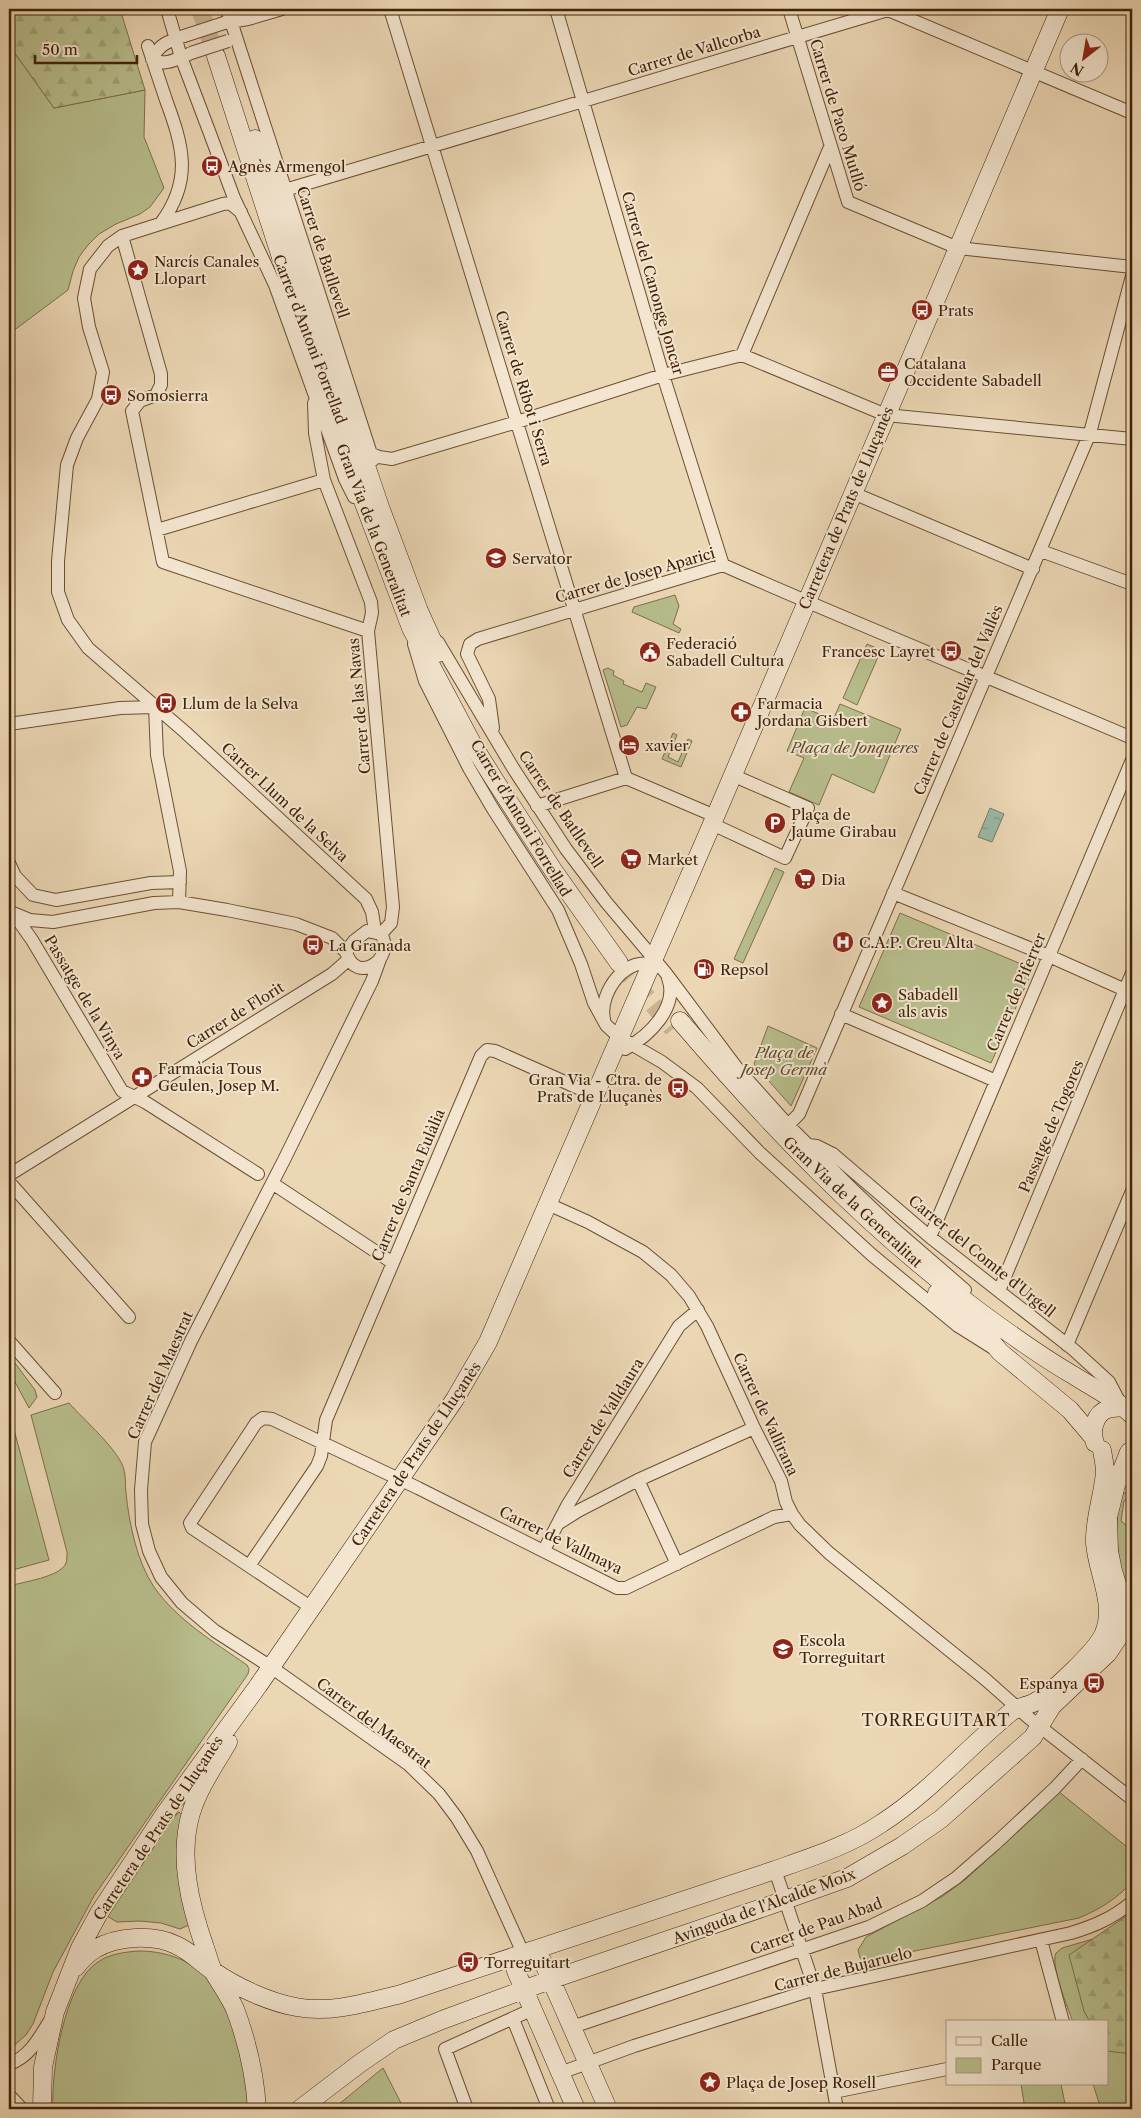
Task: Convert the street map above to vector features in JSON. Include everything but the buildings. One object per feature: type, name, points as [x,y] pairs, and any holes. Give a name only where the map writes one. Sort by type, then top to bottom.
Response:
[{"type":"street","name":"Carrer d'Antoni Forrellad","points":[[167,9],[186,55],[188,77],[241,212],[275,284],[345,479],[384,555]]},
{"type":"street","points":[[152,58],[161,45],[228,17],[248,19],[282,9]]},
{"type":"street","name":"Carrer de Ribot i Serra","points":[[390,9],[626,778]]},
{"type":"street","name":"Carrer del Canonge Joncar","points":[[556,9],[663,375],[723,565]]},
{"type":"street","name":"Carrer de Paco Mutlló","points":[[789,9],[848,202],[958,248],[1132,267]]},
{"type":"street","name":"Carretera de Prats de Lluçanès","points":[[605,1068],[631,1053],[631,1045],[668,924],[1060,9]]},
{"type":"street","name":"Carrer de Vallcorba","points":[[285,190],[889,10],[1132,113]]},
{"type":"street","name":"Carrer de Batllevell","points":[[228,17],[227,49],[285,190],[372,454],[380,507]]},
{"type":"street","points":[[148,46],[179,136],[183,157],[181,177],[176,195],[170,211],[161,223]]},
{"type":"street","points":[[152,58],[157,62],[165,62],[186,55],[227,49]]},
{"type":"street","name":"Gran Via de la Generalitat","points":[[227,49],[419,629]]},
{"type":"street","name":"Gran Via de la Generalitat","points":[[227,49],[340,440],[384,555],[474,747],[553,870],[624,960]]},
{"type":"street","points":[[742,355],[830,147]]},
{"type":"street","points":[[241,212],[233,205],[227,203],[122,236],[161,374],[161,385],[156,395],[140,401],[132,411],[163,562],[368,631]]},
{"type":"street","name":"Carrer Llum de la Selva","points":[[122,236],[108,246],[90,269],[84,298],[89,327],[103,372],[98,399],[77,438],[67,465],[58,561],[58,592],[68,620],[88,648],[156,707],[366,899],[378,933]]},
{"type":"street","name":"Carrer de Castellar del Vallès","points":[[788,1125],[799,1114],[840,1014],[1041,551],[1090,433],[1132,276]]},
{"type":"street","points":[[372,454],[392,458],[517,422],[663,375],[742,355],[886,415],[1090,433],[1132,439]]},
{"type":"street","name":"Carrer de las Navas","points":[[314,390],[315,432],[324,480],[371,602],[372,613],[368,631],[393,907],[391,923],[378,933]]},
{"type":"street","points":[[157,530],[324,480]]},
{"type":"street","points":[[854,493],[1033,569]]},
{"type":"street","points":[[1041,551],[1132,584]]},
{"type":"street","name":"Carrer de Josep Aparici","points":[[470,644],[478,639],[574,608],[723,565],[806,602],[986,675],[1132,738]]},
{"type":"street","name":"Carrer d'Antoni Forrellad","points":[[419,629],[417,658],[433,698],[493,809],[558,910],[578,956],[594,1003],[606,1025]]},
{"type":"street","points":[[419,629],[439,643],[494,735]]},
{"type":"street","name":"Carrer de Batllevell","points":[[470,644],[467,654],[489,699],[494,735],[537,806],[590,881],[656,965]]},
{"type":"street","points":[[9,724],[120,708],[156,707],[157,755],[179,860],[179,902]]},
{"type":"street","name":"Carrer de Piferrer","points":[[930,1236],[1132,760]]},
{"type":"street","points":[[537,806],[626,778],[714,820],[785,858],[808,808],[732,775]]},
{"type":"street","points":[[9,863],[16,876],[34,895],[56,900],[151,883],[180,882]]},
{"type":"street","points":[[892,893],[1049,956],[1129,992]]},
{"type":"street","points":[[11,911],[42,922],[154,903],[179,902],[296,924],[332,938],[354,966],[362,969],[370,967],[380,959],[386,948],[385,941],[378,933],[367,931],[349,945],[347,956]]},
{"type":"street","name":"Passatge de la Vinya","points":[[11,911],[32,940],[122,1091],[258,1174]]},
{"type":"street","points":[[639,941],[653,936],[668,924]]},
{"type":"street","name":"Carrer de Florit","points":[[9,1175],[332,974],[347,956]]},
{"type":"street","name":"Carrer del Maestrat","points":[[380,959],[372,981],[191,1342],[145,1442],[141,1490],[142,1524],[149,1550],[161,1577],[182,1603],[202,1622],[271,1667],[408,1764],[439,1794],[457,1818],[477,1851],[524,1953]]},
{"type":"street","name":"Carretera de Prats de Lluçanès","points":[[42,2109],[43,2067],[55,2012],[80,1948],[125,1872],[312,1608],[455,1398],[479,1358],[548,1204],[605,1068],[612,1039],[606,1025],[603,1008],[604,998],[614,981],[631,967],[640,964],[656,965]]},
{"type":"street","name":"Carretera de Prats de Lluçanès","points":[[605,1068],[650,1029],[665,1011],[671,995],[670,987],[656,965]]},
{"type":"street","name":"Carrer del Comte d'Urgell","points":[[656,965],[737,1068],[788,1125],[891,1226],[997,1317],[1014,1335]]},
{"type":"street","name":"Passatge de Togores","points":[[999,1291],[1129,992],[1132,973]]},
{"type":"street","points":[[840,1014],[996,1081]]},
{"type":"street","points":[[606,1025],[631,1045],[662,1062],[697,1088],[766,1159],[872,1255],[958,1326],[1000,1352]]},
{"type":"street","name":"Gran Via de la Generalitat","points":[[1098,1444],[1070,1410],[1000,1352],[982,1330],[864,1230],[790,1159],[723,1088],[676,1025],[778,1132],[867,1219],[975,1308],[1072,1375],[1098,1389],[1129,1410]]},
{"type":"street","name":"Carrer de Santa Eulàlia","points":[[249,1566],[317,1466],[321,1456],[326,1420],[481,1056],[487,1050],[495,1051],[594,1095]]},
{"type":"street","name":"Carrer del Comte d'Urgell","points":[[808,1145],[817,1146],[833,1154],[930,1236],[1067,1345],[1109,1382],[1129,1410]]},
{"type":"street","points":[[9,1182],[129,1317]]},
{"type":"street","points":[[272,1183],[393,1263]]},
{"type":"street","points":[[1067,1345],[1129,1207],[1132,1191]]},
{"type":"street","name":"Carrer de Vallirana","points":[[548,1204],[594,1225],[642,1252],[672,1275],[698,1310],[781,1480],[786,1502],[792,1514],[829,1553],[1132,1799]]},
{"type":"street","name":"Carrer de Valldaura","points":[[544,1550],[567,1506],[679,1326],[698,1310]]},
{"type":"street","points":[[9,1341],[55,1393]]},
{"type":"street","points":[[1129,1410],[1106,1409],[1099,1415],[1093,1429],[1098,1444],[1113,1455],[1130,1451]]},
{"type":"street","name":"Carrer de Vallmaya","points":[[249,1566],[192,1528],[190,1523],[256,1423],[264,1418],[272,1419],[400,1479],[618,1588],[626,1588],[774,1517],[792,1514]]},
{"type":"street","points":[[558,1524],[578,1510],[638,1480],[754,1428]]},
{"type":"street","name":"Avinguda de l'Alcalde Moix","points":[[213,1972],[265,1999],[298,2007],[327,2009],[357,2005],[401,1994],[775,1870],[824,1853],[882,1824],[921,1794],[1010,1713],[1037,1701],[1049,1692],[1098,1643],[1103,1635],[1108,1620],[1106,1597],[1095,1543],[1095,1521],[1105,1472],[1098,1444]]},
{"type":"street","name":"Avinguda de l'Alcalde Moix","points":[[524,1990],[786,1900],[854,1874],[922,1833],[1007,1761],[1033,1737],[1052,1706],[1108,1653],[1120,1635],[1124,1620],[1124,1607],[1113,1572],[1109,1551],[1108,1517],[1116,1485],[1130,1451]]},
{"type":"street","points":[[638,1480],[677,1564]]},
{"type":"street","points":[[249,1566],[312,1608]]},
{"type":"street","name":"Carretera de Prats de Lluçanès","points":[[257,2109],[253,2072],[246,2042],[234,2008],[213,1972],[192,1906],[187,1877],[186,1853],[188,1827],[199,1792],[249,1706],[258,1686]]},
{"type":"street","name":"Carrer de Pau Abad","points":[[572,2027],[869,1927],[922,1901],[956,1878],[995,1844],[1055,1788],[1082,1759]]},
{"type":"street","points":[[775,1870],[815,1990],[837,2109]]},
{"type":"street","name":"Carrer de Bujaruelo","points":[[560,2073],[634,2046],[815,1990],[1093,1927],[1116,1915],[1132,1902]]},
{"type":"street","name":"Carretera de Prats de Lluçanès","points":[[69,1975],[84,1957],[95,1949],[110,1942],[135,1938],[152,1939],[176,1945],[197,1957],[213,1972]]},
{"type":"street","points":[[1041,1940],[1062,2020]]},
{"type":"street","points":[[576,2109],[531,2010],[516,1971],[524,1953],[541,1958],[608,2109]]},
{"type":"street","points":[[300,2109],[394,2040],[524,1990]]},
{"type":"street","points":[[467,2109],[445,2049],[531,2010]]},
{"type":"street","points":[[9,2064],[29,2052],[38,2042],[55,2012]]},
{"type":"street","points":[[513,2018],[549,2109]]},
{"type":"street","points":[[834,2092],[946,2069]]},
{"type":"street","points":[[9,2095],[22,2109]]},
{"type":"green space","points":[[9,9],[120,9],[145,90],[54,108],[9,45]]},
{"type":"green space","points":[[9,45],[54,108],[145,90],[144,137],[164,188],[150,207],[140,214],[116,224],[99,234],[79,257],[68,290],[9,334]]},
{"type":"green space","points":[[675,595],[679,606],[673,624],[681,629],[679,633],[632,612],[634,607]]},
{"type":"green space","points":[[867,644],[881,650],[857,705],[843,698]]},
{"type":"green space","points":[[608,668],[614,671],[613,675],[624,681],[623,684],[642,692],[646,683],[656,687],[646,709],[637,707],[627,725],[621,727],[603,670]]},
{"type":"green space","name":"Plaça de Jonqueres","points":[[840,704],[901,729],[874,793],[832,774],[819,805],[789,792],[804,758],[787,751],[805,708],[833,720]]},
{"type":"green space","points":[[673,733],[677,735],[668,757],[678,762],[688,739],[692,741],[681,767],[662,759]]},
{"type":"green space","points":[[775,868],[784,872],[743,963],[734,959]]},
{"type":"green space","points":[[900,913],[1033,969],[991,1063],[859,1007]]},
{"type":"green space","name":"Plaça de Josep Germà","points":[[768,1026],[817,1048],[791,1106],[754,1064]]},
{"type":"green space","points":[[9,1355],[35,1390],[37,1397],[29,1408],[9,1371]]},
{"type":"green space","points":[[69,1403],[109,1445],[121,1462],[125,1473],[127,1505],[138,1554],[154,1587],[163,1599],[185,1620],[247,1665],[249,1669],[248,1674],[94,1896],[53,1972],[33,2024],[26,2035],[9,2050],[9,1617],[14,1593],[9,1590],[9,1586],[57,1572],[66,1563],[67,1552],[31,1415]]},
{"type":"green space","points":[[9,1411],[49,1560],[9,1571]]},
{"type":"green space","points":[[1132,1490],[1132,1494],[1124,1501],[1121,1521],[1126,1525],[1132,1523],[1132,1588],[1127,1586],[1120,1563],[1117,1541],[1117,1518],[1120,1495]]},
{"type":"green space","points":[[1058,1791],[1132,1851],[1132,1882],[1120,1894],[1101,1907],[1079,1918],[865,1961],[860,1958],[858,1950],[866,1937],[943,1896],[966,1879]]},
{"type":"green space","points":[[179,1812],[182,1815],[178,1843],[179,1884],[189,1925],[180,1929],[161,1923],[140,1921],[117,1922],[107,1916],[162,1831]]},
{"type":"green space","points":[[1132,1912],[1132,2054],[1108,2051],[1108,2020],[1089,2020],[1084,2011],[1069,1955]]},
{"type":"green space","points":[[1132,1919],[1132,2109],[1101,2109],[1094,2086],[1108,2086],[1108,2020],[1072,2020],[1055,1967],[1056,1953],[1062,1948],[1110,1934]]},
{"type":"green space","points":[[138,1951],[156,1952],[182,1960],[205,1976],[215,1989],[224,2004],[237,2039],[245,2075],[248,2109],[53,2109],[54,2073],[57,2052],[68,2008],[76,1989],[86,1973],[102,1959],[117,1954]]},
{"type":"green space","points":[[383,2068],[404,2109],[333,2109]]},
{"type":"green space","points":[[1021,2086],[1061,2086],[1066,2109],[1025,2109]]},
{"type":"water","points":[[990,808],[1004,814],[992,842],[978,837]]},
{"type":"tunnel","points":[[200,9],[216,56]]},
{"type":"tunnel","points":[[619,963],[673,1029]]},
{"type":"place","name":"Agnès Armengol","points":[[212,166]]},
{"type":"place","name":"Narcís Canales Llopart","points":[[138,270]]},
{"type":"place","name":"Prats","points":[[922,310]]},
{"type":"place","name":"Catalana Occidente Sabadell","points":[[888,372]]},
{"type":"place","name":"Somosierra","points":[[111,395]]},
{"type":"place","name":"Servator","points":[[496,558]]},
{"type":"place","name":"Francesc Layret","points":[[951,651]]},
{"type":"place","name":"Federació Sabadell Cultura","points":[[650,652]]},
{"type":"place","name":"Llum de la Selva","points":[[166,703]]},
{"type":"place","name":"Farmacia Jordana Gisbert","points":[[741,712]]},
{"type":"place","name":"xavier","points":[[629,745]]},
{"type":"place","name":"Plaça de Jaume Girabau","points":[[775,823]]},
{"type":"place","name":"Market","points":[[631,859]]},
{"type":"place","name":"Dia","points":[[805,879]]},
{"type":"place","name":"C.A.P. Creu Alta","points":[[843,942]]},
{"type":"place","name":"La Granada","points":[[313,945]]},
{"type":"place","name":"Repsol","points":[[704,969]]},
{"type":"place","name":"Sabadell als avis","points":[[882,1003]]},
{"type":"place","name":"Farmàcia Tous Geulen, Josep M.","points":[[142,1077]]},
{"type":"place","name":"Gran Via - Ctra. de Prats de Lluçanès","points":[[678,1088]]},
{"type":"place","name":"Escola Torreguitart","points":[[783,1649]]},
{"type":"place","name":"Espanya","points":[[1094,1683]]},
{"type":"place","name":"Torreguitart","points":[[468,1962]]},
{"type":"place","name":"Plaça de Josep Rosell","points":[[710,2082]]},
{"type":"district","name":"TORREGUITART","points":[[936,1720]]}]
